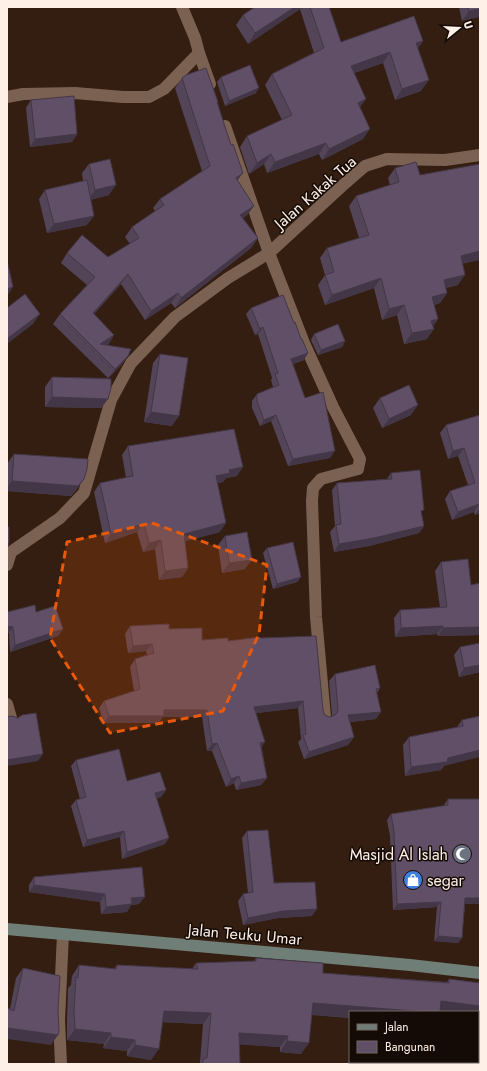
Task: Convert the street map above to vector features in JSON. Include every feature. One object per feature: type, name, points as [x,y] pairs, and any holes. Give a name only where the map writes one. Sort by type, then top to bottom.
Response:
[{"type":"street","points":[[182,7],[195,38],[215,98]]},
{"type":"street","points":[[7,97],[23,94],[75,93],[123,97],[149,97],[164,89],[199,53]]},
{"type":"street","points":[[220,113],[269,254],[304,343],[333,407],[360,459],[358,469],[321,479],[313,488],[312,501],[316,618],[325,717]]},
{"type":"street","name":"Jalan Kakak Tua","points":[[7,565],[11,552],[60,518],[84,493],[111,400],[131,363],[175,317],[228,278],[269,254],[365,166],[387,159],[445,160],[480,155]]},
{"type":"street","points":[[7,704],[11,718]]},
{"type":"street","name":"Jalan Teuku Umar","points":[[7,929],[480,973]]},
{"type":"street","points":[[61,1064],[59,1020],[63,934]]},
{"type":"highlighted area","points":[[152,523],[267,565],[259,634],[223,711],[110,733],[50,638],[67,542]]},
{"type":"building","points":[[255,7],[295,7],[255,33],[243,15]]},
{"type":"building","points":[[310,7],[329,7],[341,42],[414,16],[423,41],[416,43],[429,80],[402,89],[390,52],[351,66],[366,99],[358,103],[370,129],[329,149],[326,143],[275,162],[271,154],[257,163],[247,136],[292,115],[272,74],[324,48]]},
{"type":"building","points":[[468,7],[480,7],[480,9],[469,11]]},
{"type":"building","points":[[250,65],[259,88],[229,101],[221,77]]},
{"type":"building","points":[[206,68],[231,145],[233,144],[243,173],[236,178],[254,206],[240,215],[258,238],[181,298],[178,293],[151,311],[128,274],[93,313],[114,335],[100,344],[131,349],[128,356],[115,369],[60,314],[95,277],[67,253],[82,235],[108,257],[139,238],[132,227],[164,205],[160,199],[210,166],[182,78],[186,75]]},
{"type":"building","points":[[74,96],[77,134],[35,139],[31,100]]},
{"type":"building","points":[[110,159],[116,185],[95,190],[89,164]]},
{"type":"building","points":[[416,162],[420,175],[480,164],[480,251],[461,256],[465,275],[444,280],[447,293],[432,297],[438,319],[431,321],[434,329],[412,333],[404,305],[389,309],[381,278],[332,295],[325,275],[334,272],[327,248],[369,235],[356,196],[399,182],[395,168]]},
{"type":"building","points":[[87,180],[94,216],[54,224],[45,190]]},
{"type":"building","points":[[7,260],[13,287],[7,289]]},
{"type":"building","points":[[25,294],[40,314],[7,339],[7,308]]},
{"type":"building","points":[[283,295],[308,353],[291,359],[305,398],[323,392],[335,451],[293,459],[276,415],[264,420],[257,401],[257,394],[279,385],[275,374],[278,373],[263,327],[260,329],[251,308]]},
{"type":"building","points":[[338,324],[345,341],[321,350],[314,334]]},
{"type":"building","points":[[160,354],[188,358],[179,416],[151,412]]},
{"type":"building","points":[[52,377],[111,379],[111,388],[108,399],[52,397]]},
{"type":"building","points":[[409,385],[418,405],[389,419],[380,398]]},
{"type":"building","points":[[480,415],[480,507],[479,504],[458,512],[450,491],[475,483],[464,448],[453,451],[446,425]]},
{"type":"building","points":[[234,429],[243,467],[229,470],[230,473],[216,476],[226,523],[184,534],[188,568],[165,571],[161,540],[149,543],[144,524],[111,534],[100,483],[133,476],[128,446]]},
{"type":"building","points":[[14,454],[88,459],[87,469],[84,479],[78,486],[12,481]]},
{"type":"building","points":[[420,470],[424,510],[421,511],[424,526],[374,538],[339,544],[336,525],[341,524],[337,483],[392,479],[391,473]]},
{"type":"building","points":[[7,527],[9,527],[8,546],[7,546]]},
{"type":"building","points":[[247,532],[252,560],[229,563],[225,536]]},
{"type":"building","points":[[293,542],[301,577],[277,584],[267,548]]},
{"type":"building","points":[[468,559],[471,585],[480,583],[480,627],[443,628],[443,626],[401,628],[400,610],[447,607],[441,562]]},
{"type":"building","points":[[35,605],[36,612],[55,606],[63,629],[15,645],[13,627],[7,626],[7,612]]},
{"type":"building","points":[[169,624],[169,629],[202,628],[202,640],[228,638],[228,641],[260,637],[316,636],[324,714],[330,717],[337,713],[338,709],[335,674],[375,665],[380,688],[376,689],[381,712],[348,715],[354,737],[309,752],[303,735],[306,734],[303,701],[254,707],[265,742],[260,743],[267,778],[241,783],[239,776],[231,779],[217,743],[212,744],[207,710],[164,710],[164,716],[109,716],[104,701],[140,689],[135,659],[154,653],[152,644],[133,646],[130,626]]},
{"type":"building","points":[[480,643],[480,665],[464,668],[460,647]]},
{"type":"building","points":[[36,713],[43,754],[7,760],[7,717],[12,716],[18,718],[22,715]]},
{"type":"building","points":[[480,716],[480,750],[448,758],[447,762],[411,767],[409,737],[463,726],[462,720]]},
{"type":"building","points":[[119,749],[127,781],[160,772],[166,790],[155,793],[169,838],[127,852],[124,831],[87,840],[76,800],[86,797],[76,760]]},
{"type":"building","points":[[448,799],[480,799],[480,898],[465,898],[462,938],[438,936],[441,902],[397,904],[394,831],[391,814],[448,805]]},
{"type":"building","points":[[268,830],[274,883],[315,882],[317,909],[283,911],[248,918],[243,894],[253,892],[247,831]]},
{"type":"building","points":[[142,867],[145,897],[131,898],[132,904],[106,907],[105,894],[34,885],[34,877]]},
{"type":"building","points":[[256,958],[323,963],[323,973],[449,983],[449,979],[480,983],[480,1006],[441,1001],[440,1011],[414,1011],[313,1003],[309,1043],[287,1041],[288,1036],[239,1033],[240,1064],[203,1064],[203,1059],[207,1058],[211,1013],[164,1011],[159,1049],[135,1045],[135,1040],[111,1037],[111,1033],[75,1029],[74,1009],[76,977],[78,978],[79,965],[116,969],[117,965],[198,969],[196,963],[256,961]]},
{"type":"building","points":[[23,968],[60,976],[58,1035],[7,1028],[7,1008],[14,1011]]},
{"type":"place","name":"Masjid Al Islah","points":[[462,854]]},
{"type":"place","name":"segar","points":[[413,880]]}]
